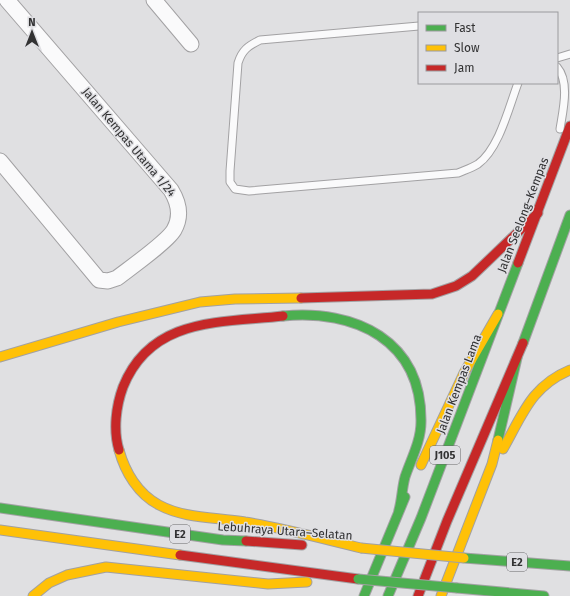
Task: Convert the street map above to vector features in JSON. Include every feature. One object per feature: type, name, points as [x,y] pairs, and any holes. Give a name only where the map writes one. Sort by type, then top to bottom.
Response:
[{"type":"main road","name":"Jalan Seelong–Kempas","points":[[498,314],[538,213],[570,126]]},
{"type":"main road","points":[[0,357],[118,322],[200,302],[235,299],[382,297],[432,294],[456,286],[472,276],[538,213]]},
{"type":"main road","name":"J105","points":[[418,596],[447,521],[517,358],[570,215]]},
{"type":"main road","points":[[361,548],[268,526],[227,519],[194,517],[169,509],[149,499],[137,486],[127,471],[120,454],[116,433],[116,408],[124,381],[139,358],[159,340],[190,328],[219,322],[319,314],[349,319],[374,330],[396,348],[410,370],[418,394],[422,416],[419,436],[404,484],[399,510]]},
{"type":"main road","points":[[364,596],[399,510],[464,373],[498,314]]},
{"type":"main road","name":"Jalan Kempas Lama","points":[[388,596],[421,518],[498,314]]},
{"type":"main road","points":[[441,596],[492,464],[517,358]]},
{"type":"main road","points":[[492,464],[509,439],[523,411],[546,385],[564,372],[570,370]]},
{"type":"main road","name":"Lebuhraya Utara–Selatan","points":[[0,508],[223,540],[361,548],[570,566]]},
{"type":"main road","name":"E2","points":[[0,530],[358,579],[544,596]]},
{"type":"main road","points":[[33,596],[42,587],[61,577],[84,569],[106,567],[268,584],[358,579]]},
{"type":"street","name":"Jalan Kempas Utama 1/24","points":[[0,161],[99,280],[108,281],[117,278],[174,230],[179,210],[178,201],[171,190],[7,0]]},
{"type":"street","points":[[154,0],[191,44]]},
{"type":"lane","points":[[418,26],[260,40],[247,47],[241,53],[238,63],[230,171],[230,182],[235,189],[249,190],[450,173],[469,169],[479,163],[492,148],[518,84]]},
{"type":"lane","points":[[558,58],[570,54]]},
{"type":"lane","points":[[556,162],[564,82],[561,72],[558,68]]},
{"type":"traffic: fast","points":[[523,343],[570,215]]},
{"type":"traffic: fast","points":[[388,596],[421,518],[518,263]]},
{"type":"traffic: fast","points":[[283,316],[310,315],[335,318],[359,325],[379,336],[397,351],[410,370],[418,394],[421,429],[418,443],[405,477],[399,510]]},
{"type":"traffic: fast","points":[[498,440],[517,358]]},
{"type":"traffic: fast","points":[[364,596],[405,497]]},
{"type":"traffic: fast","points":[[0,508],[223,540],[246,541]]},
{"type":"traffic: fast","points":[[464,558],[570,566]]},
{"type":"traffic: fast","points":[[358,579],[457,588]]},
{"type":"traffic: fast","points":[[457,588],[544,596]]},
{"type":"traffic: slow","points":[[0,357],[118,322],[200,302],[235,299],[301,298]]},
{"type":"traffic: slow","points":[[421,465],[464,373],[498,314]]},
{"type":"traffic: slow","points":[[503,449],[522,414],[537,393],[546,384],[570,370]]},
{"type":"traffic: slow","points":[[441,596],[492,464],[498,440]]},
{"type":"traffic: slow","points":[[119,450],[133,482],[151,500],[169,510],[201,517],[260,524],[361,548]]},
{"type":"traffic: slow","points":[[0,530],[180,555]]},
{"type":"traffic: slow","points":[[361,548],[464,558]]},
{"type":"traffic: slow","points":[[33,596],[49,583],[67,575],[106,567],[268,584],[307,582]]},
{"type":"traffic: jam","points":[[518,263],[570,126]]},
{"type":"traffic: jam","points":[[301,298],[432,294],[456,286],[472,276],[538,213]]},
{"type":"traffic: jam","points":[[119,450],[116,434],[116,418],[123,387],[135,364],[151,347],[169,336],[190,328],[235,320],[283,316]]},
{"type":"traffic: jam","points":[[418,596],[447,521],[523,343]]},
{"type":"traffic: jam","points":[[246,541],[302,545]]},
{"type":"traffic: jam","points":[[180,555],[358,579]]}]
